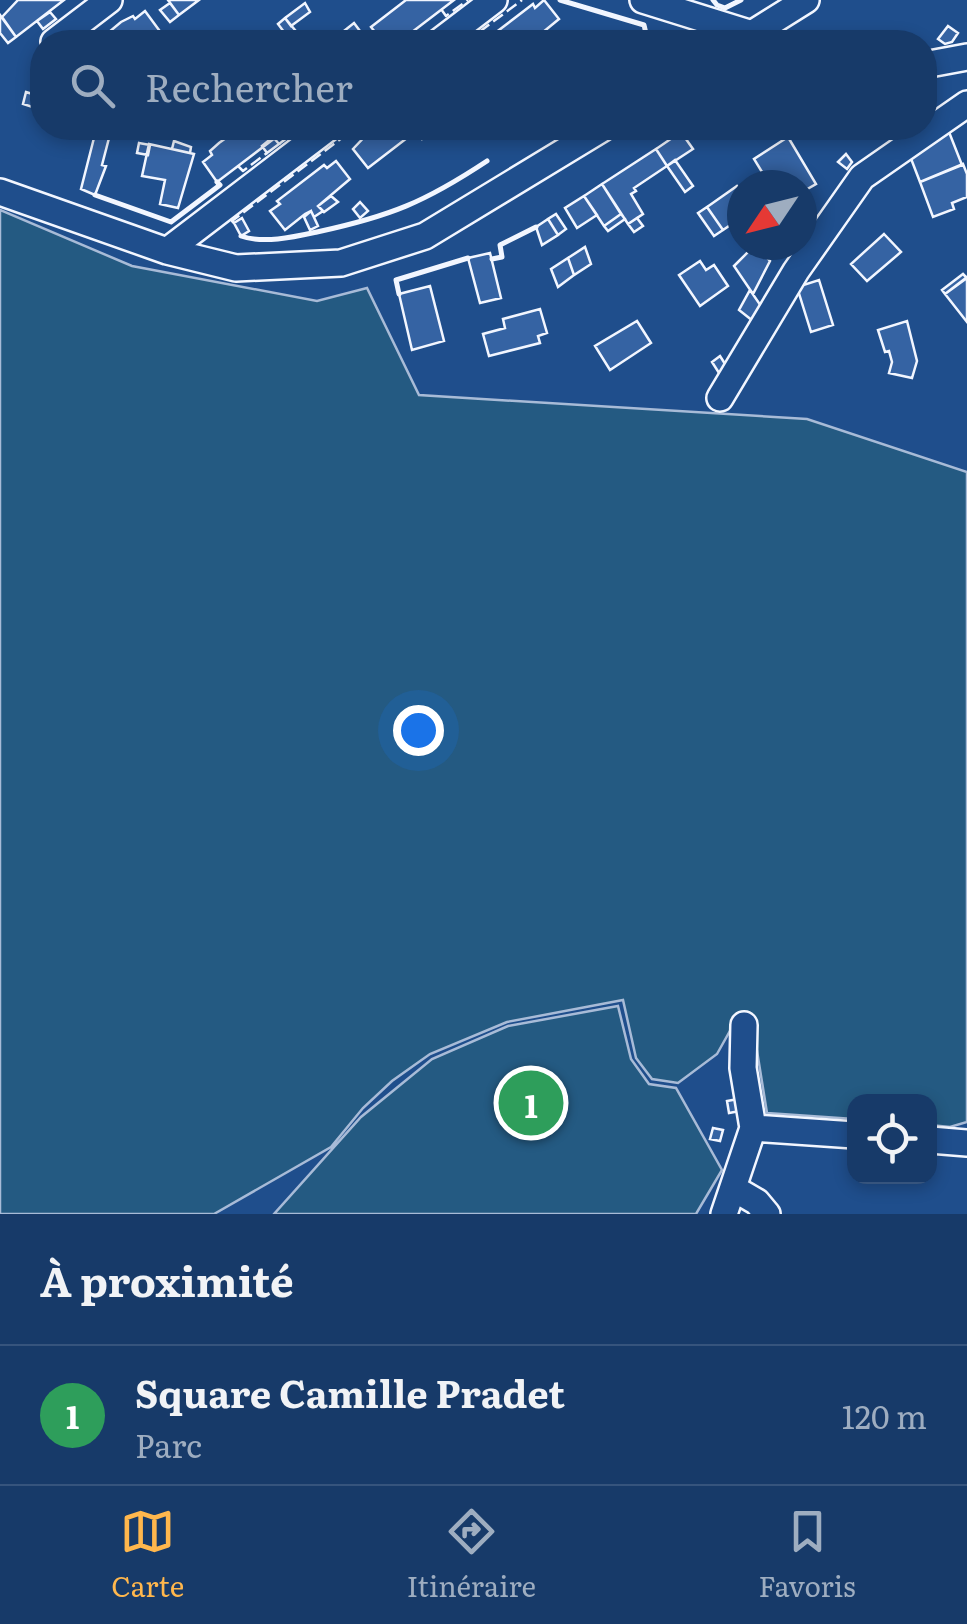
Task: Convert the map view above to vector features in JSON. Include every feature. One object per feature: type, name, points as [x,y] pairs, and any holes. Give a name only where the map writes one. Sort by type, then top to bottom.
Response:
[{"type":"street","points":[[70,30],[109,0]]},
{"type":"street","points":[[455,30],[494,0]]},
{"type":"street","points":[[644,0],[724,30]]},
{"type":"street","points":[[765,30],[806,0]]},
{"type":"street","points":[[937,62],[967,56]]},
{"type":"street","points":[[937,125],[967,104]]},
{"type":"street","points":[[166,251],[312,140]]},
{"type":"street","points":[[0,192],[166,251],[236,268],[341,262],[425,236],[583,140]]},
{"type":"street","points":[[720,398],[796,271],[862,177],[915,140]]},
{"type":"street","points":[[724,1214],[753,1128],[742,1068],[744,1025]]},
{"type":"street","points":[[753,1128],[847,1135]]},
{"type":"street","points":[[937,1141],[967,1143]]},
{"type":"street","points":[[733,1188],[757,1202],[767,1214]]},
{"type":"shaded area","points":[[0,210],[132,266],[317,301],[367,288],[419,395],[807,419],[967,472],[967,1122],[937,1126],[937,1094],[847,1094],[847,1119],[767,1113],[754,1032],[735,1022],[717,1054],[678,1083],[652,1079],[636,1058],[623,1000],[507,1022],[430,1054],[363,1108],[331,1147],[214,1214],[0,1214]]},
{"type":"shaded area","points":[[618,1006],[631,1059],[649,1084],[676,1088],[722,1170],[696,1214],[274,1214],[361,1117],[432,1059],[508,1026]]},
{"type":"building","points":[[18,0],[64,0],[16,37],[2,17]]},
{"type":"building","points":[[168,0],[199,0],[179,15]]},
{"type":"building","points":[[406,0],[454,0],[415,30],[371,27]]},
{"type":"building","points":[[544,0],[559,19],[546,30],[499,30],[533,4],[535,8]]},
{"type":"building","points":[[170,3],[179,15],[170,22],[160,10]]},
{"type":"building","points":[[305,3],[310,12],[291,26],[285,18]]},
{"type":"building","points":[[145,11],[159,30],[111,30],[133,16],[135,19]]},
{"type":"building","points":[[50,12],[56,19],[43,29],[37,21]]},
{"type":"building","points":[[0,15],[16,37],[8,43],[0,33]]},
{"type":"building","points":[[285,18],[295,30],[282,30],[278,24]]},
{"type":"building","points":[[948,26],[958,33],[945,44],[938,39]]},
{"type":"building","points":[[26,92],[30,93],[30,106],[23,104]]},
{"type":"building","points":[[949,132],[962,165],[920,182],[910,156]]},
{"type":"building","points":[[93,140],[108,140],[102,165],[106,166],[95,195],[81,189]]},
{"type":"building","points":[[269,140],[279,144],[267,153],[262,146]]},
{"type":"building","points":[[272,140],[217,182],[203,162],[219,143]]},
{"type":"building","points":[[362,140],[404,140],[368,168],[353,149]]},
{"type":"building","points":[[669,140],[687,140],[693,149],[667,166],[656,149]]},
{"type":"building","points":[[783,140],[790,140],[808,170],[761,170],[754,159]]},
{"type":"building","points":[[174,141],[191,147],[190,153],[172,149]]},
{"type":"building","points":[[139,143],[150,145],[148,155],[137,153]]},
{"type":"building","points":[[149,144],[194,154],[178,208],[160,204],[165,180],[142,176]]},
{"type":"building","points":[[656,149],[667,166],[634,188],[636,191],[631,194],[643,214],[628,224],[602,184]]},
{"type":"building","points":[[846,154],[852,162],[847,169],[838,162]]},
{"type":"building","points":[[675,160],[693,186],[685,192],[667,166]]},
{"type":"building","points":[[336,161],[350,179],[318,206],[323,211],[314,217],[311,211],[305,214],[285,230],[270,211],[280,204],[277,201],[324,165],[327,168]]},
{"type":"building","points":[[963,164],[967,197],[952,203],[954,209],[933,217],[920,182]]},
{"type":"building","points":[[602,184],[621,214],[604,226],[584,196]]},
{"type":"building","points":[[727,193],[727,227],[723,230],[707,207]]},
{"type":"building","points":[[331,196],[338,202],[324,212],[318,206]]},
{"type":"building","points":[[584,196],[597,215],[577,228],[565,208]]},
{"type":"building","points":[[360,202],[368,211],[360,218],[353,209]]},
{"type":"building","points":[[707,207],[723,230],[714,236],[698,213]]},
{"type":"building","points":[[311,211],[318,226],[310,230],[304,217]]},
{"type":"building","points":[[556,214],[566,229],[558,235],[548,219]]},
{"type":"building","points":[[621,214],[625,219],[608,231],[604,226]]},
{"type":"building","points":[[242,218],[249,231],[241,236],[234,223]]},
{"type":"building","points":[[637,218],[643,226],[634,232],[628,224]]},
{"type":"building","points":[[548,219],[558,235],[542,245],[536,227]]},
{"type":"building","points":[[884,234],[901,252],[867,281],[851,264]]},
{"type":"building","points":[[585,247],[591,264],[574,275],[568,258]]},
{"type":"building","points":[[490,253],[501,298],[480,303],[468,258]]},
{"type":"building","points":[[568,258],[574,275],[558,287],[551,269]]},
{"type":"building","points":[[740,260],[770,261],[753,294],[734,266]]},
{"type":"building","points":[[700,261],[706,270],[714,265],[728,286],[700,306],[679,275]]},
{"type":"building","points":[[963,274],[967,278],[945,294],[942,290]]},
{"type":"building","points":[[967,277],[967,322],[945,294]]},
{"type":"building","points":[[819,280],[833,325],[811,332],[797,287]]},
{"type":"building","points":[[430,286],[444,341],[412,350],[399,294]]},
{"type":"building","points":[[750,290],[761,306],[753,321],[739,310]]},
{"type":"building","points":[[540,309],[547,333],[538,336],[540,343],[489,356],[483,334],[505,328],[503,319]]},
{"type":"building","points":[[637,321],[651,343],[610,370],[595,346]]},
{"type":"building","points":[[907,321],[917,361],[912,378],[889,373],[892,362],[878,330]]},
{"type":"building","points":[[720,356],[727,367],[719,373],[712,362]]},
{"type":"building","points":[[738,1099],[740,1111],[729,1113],[727,1101]]},
{"type":"building","points":[[713,1128],[723,1130],[720,1141],[710,1139]]},
{"type":"fence","points":[[441,9],[446,16],[468,0]]},
{"type":"fence","points":[[482,30],[522,0]]},
{"type":"fence","points":[[279,144],[284,140]]},
{"type":"fence","points":[[234,223],[339,140]]},
{"type":"fence","points":[[238,166],[243,171],[267,153]]},
{"type":"wall","points":[[560,0],[644,25],[645,30]]},
{"type":"wall","points":[[713,0],[725,8],[741,0]]},
{"type":"wall","points":[[241,236],[279,239],[366,220],[425,197],[487,161]]},
{"type":"wall","points":[[95,195],[171,222],[220,185],[217,182]]},
{"type":"wall","points":[[492,259],[502,257],[500,245],[536,227]]},
{"type":"wall","points":[[399,294],[396,280],[468,258]]},
{"type":"place","name":"Square Camille Pradet","points":[[531,1103]]}]
